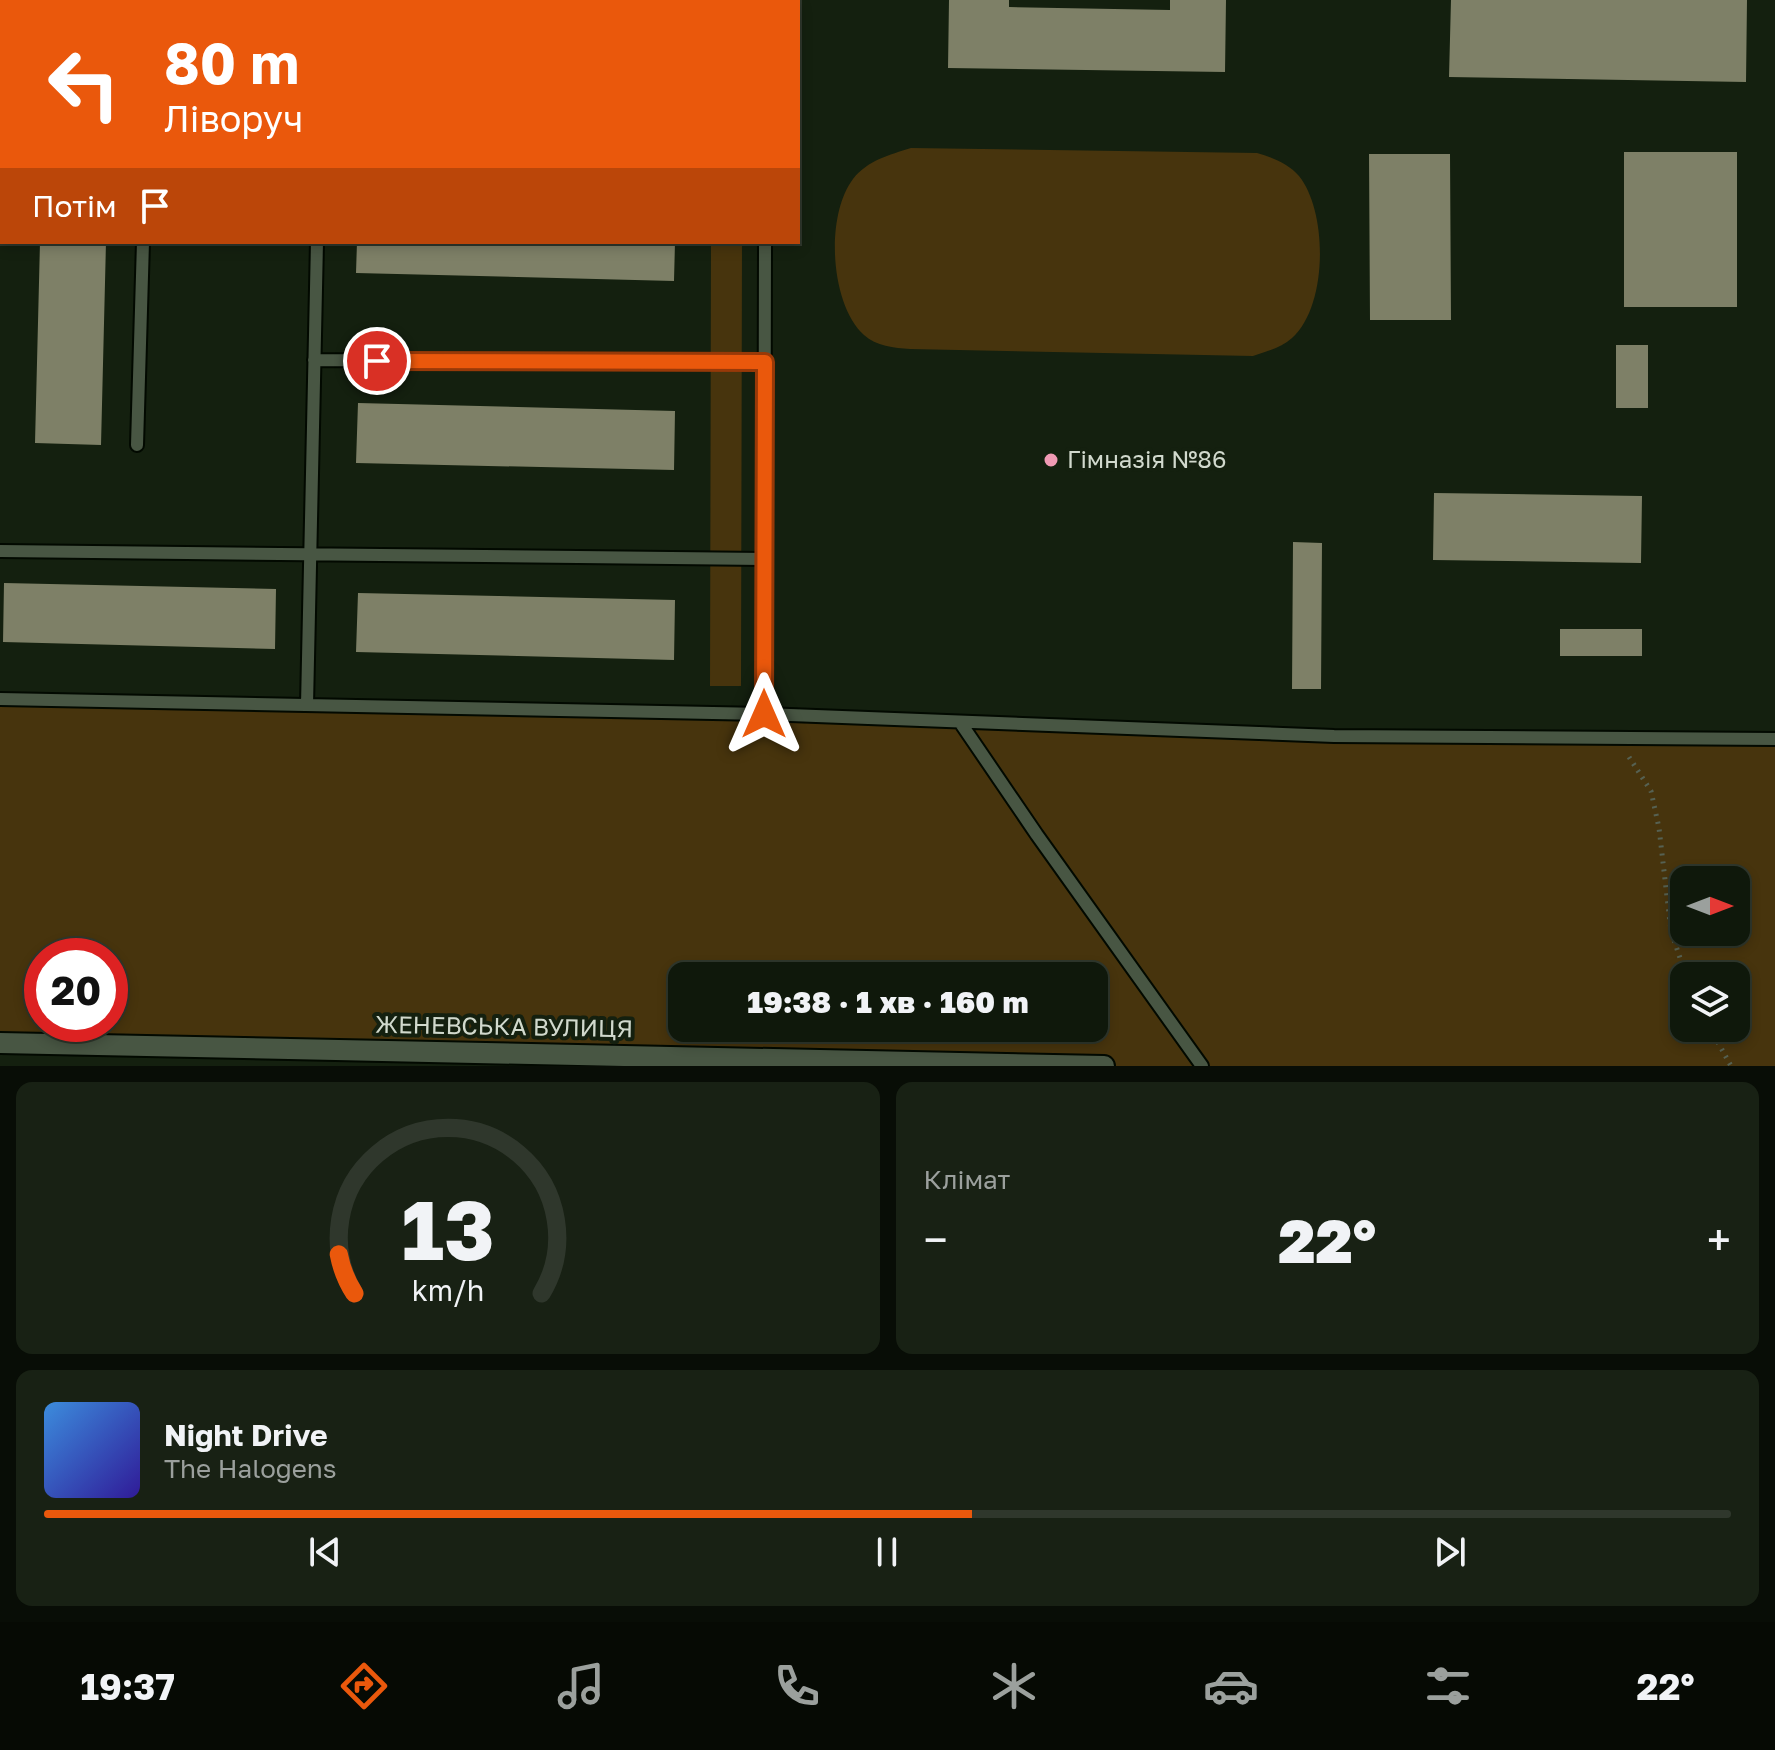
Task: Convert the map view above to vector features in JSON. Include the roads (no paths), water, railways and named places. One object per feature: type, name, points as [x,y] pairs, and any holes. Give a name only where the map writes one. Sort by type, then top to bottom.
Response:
[{"type":"street","name":"ЖЕНЕВСЬКА ВУЛИЦЯ","points":[[0,1043],[401,1059],[1104,1066]]},
{"type":"lane","points":[[137,445],[143,244]]},
{"type":"lane","points":[[307,705],[317,244]]},
{"type":"lane","points":[[764,714],[765,244]]},
{"type":"lane","points":[[314,360],[765,362]]},
{"type":"lane","points":[[0,551],[765,559]]},
{"type":"lane","points":[[0,699],[764,714],[1334,736],[1775,739]]},
{"type":"lane","points":[[960,722],[1202,1066]]},
{"type":"place","name":"Гімназія №86","points":[[1051,460]]}]
